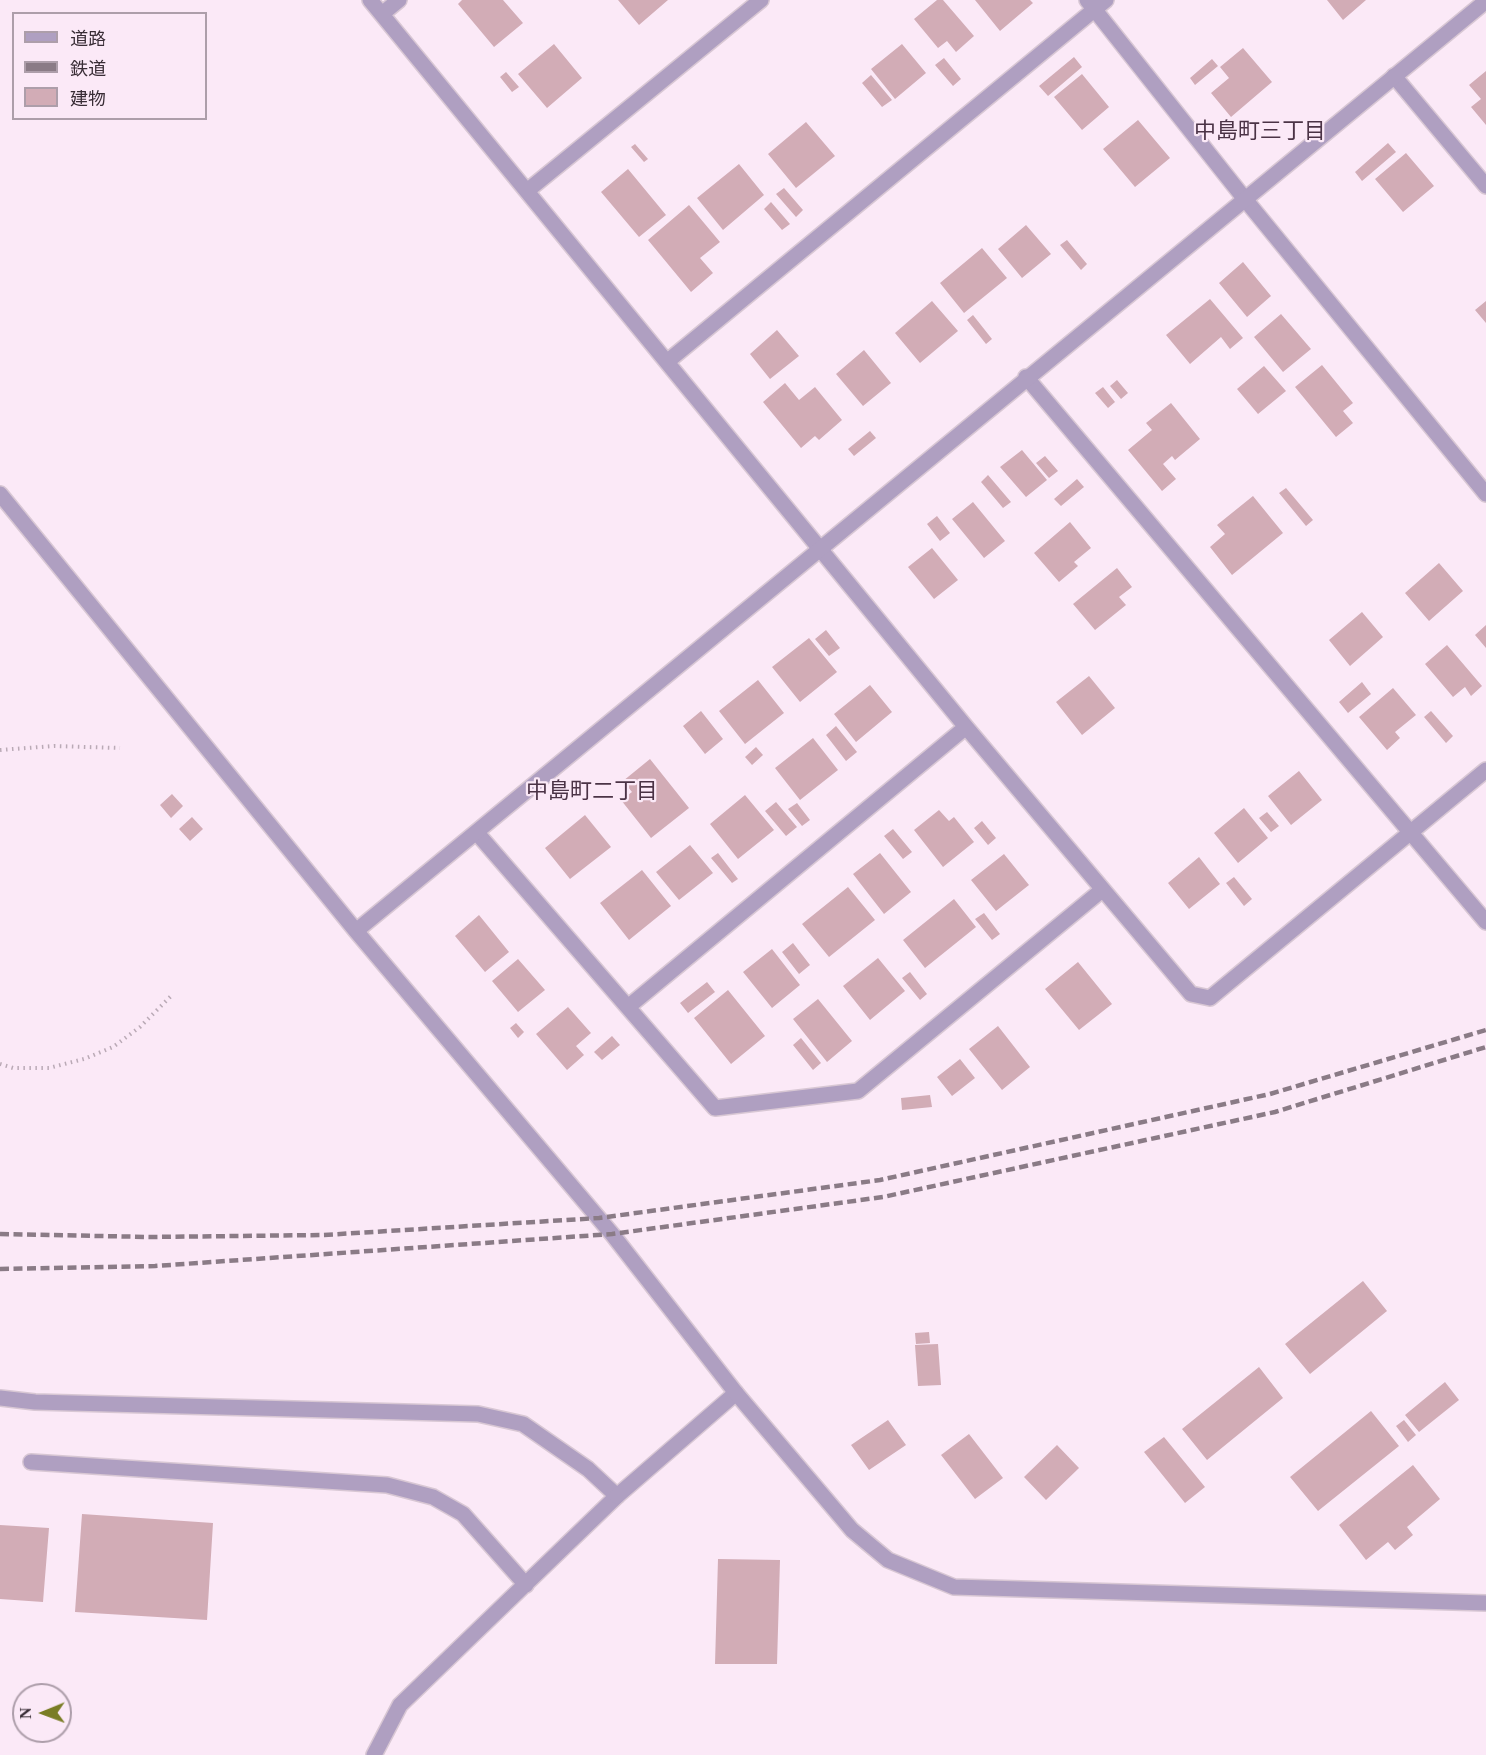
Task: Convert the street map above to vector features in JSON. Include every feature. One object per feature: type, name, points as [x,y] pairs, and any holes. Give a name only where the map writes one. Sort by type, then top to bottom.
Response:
[{"type":"street","points":[[370,0],[966,727],[1191,994],[1210,998],[1486,770]]},
{"type":"street","points":[[382,14],[399,0]]},
{"type":"street","points":[[527,190],[761,0]]},
{"type":"street","points":[[356,931],[1026,377],[1486,1]]},
{"type":"street","points":[[668,361],[1096,3],[1244,198],[1486,494]]},
{"type":"street","points":[[1394,76],[1486,186]]},
{"type":"street","points":[[1026,377],[1486,922]]},
{"type":"street","points":[[0,494],[356,931],[612,1234],[736,1393],[852,1530],[888,1560],[954,1587],[1486,1603]]},
{"type":"street","points":[[628,1007],[966,727]]},
{"type":"street","points":[[477,833],[714,1108],[858,1091],[1102,890]]},
{"type":"street","points":[[374,1755],[400,1705],[617,1496],[736,1393]]},
{"type":"street","points":[[0,1398],[47,1402],[478,1414],[523,1424],[588,1469],[617,1496]]},
{"type":"street","points":[[32,1462],[398,1488],[432,1497],[462,1514],[526,1585]]},
{"type":"path","points":[[0,750],[54,746],[120,748]]},
{"type":"path","points":[[0,1064],[13,1068],[49,1068],[84,1059],[113,1047],[140,1027],[173,994]]},
{"type":"building","points":[[462,0],[503,0],[523,23],[494,47],[458,4]]},
{"type":"building","points":[[618,0],[668,0],[639,25]]},
{"type":"building","points":[[937,0],[943,0],[974,36],[956,52],[947,41],[938,48],[914,19]]},
{"type":"building","points":[[975,0],[1030,0],[1033,3],[1000,31]]},
{"type":"building","points":[[1327,0],[1366,0],[1343,20]]},
{"type":"building","points":[[554,44],[582,78],[547,108],[518,74]]},
{"type":"building","points":[[902,44],[926,73],[895,99],[871,69]]},
{"type":"building","points":[[1243,48],[1272,82],[1231,117],[1211,93],[1229,78],[1220,67]]},
{"type":"building","points":[[1074,57],[1082,67],[1048,96],[1039,86]]},
{"type":"building","points":[[944,58],[961,79],[953,86],[935,65]]},
{"type":"building","points":[[1212,59],[1218,66],[1195,85],[1190,78]]},
{"type":"building","points":[[1486,71],[1486,125],[1471,107],[1481,99],[1469,85]]},
{"type":"building","points":[[506,72],[519,87],[512,92],[500,77]]},
{"type":"building","points":[[1082,74],[1109,107],[1082,130],[1054,97]]},
{"type":"building","points":[[871,75],[892,100],[882,107],[862,83]]},
{"type":"building","points":[[1138,120],[1170,158],[1135,187],[1103,149]]},
{"type":"building","points":[[806,122],[835,156],[796,188],[768,154]]},
{"type":"building","points":[[1388,143],[1396,152],[1362,181],[1355,172]]},
{"type":"building","points":[[635,144],[648,159],[644,162],[631,147]]},
{"type":"building","points":[[1406,153],[1434,186],[1403,212],[1375,179]]},
{"type":"building","points":[[739,164],[764,195],[723,230],[697,198]]},
{"type":"building","points":[[628,169],[666,215],[639,237],[601,192]]},
{"type":"building","points":[[784,188],[803,210],[796,217],[776,194]]},
{"type":"building","points":[[771,202],[790,224],[782,230],[764,209]]},
{"type":"building","points":[[689,205],[720,242],[700,258],[713,273],[691,292],[648,240]]},
{"type":"building","points":[[1026,225],[1051,254],[1022,278],[998,249]]},
{"type":"building","points":[[1067,240],[1087,264],[1081,270],[1060,245]]},
{"type":"building","points":[[982,248],[1007,278],[964,313],[940,283]]},
{"type":"building","points":[[1243,262],[1271,296],[1247,317],[1219,283]]},
{"type":"building","points":[[1210,299],[1243,338],[1230,349],[1221,337],[1190,364],[1166,335]]},
{"type":"building","points":[[932,301],[958,331],[920,363],[895,333]]},
{"type":"building","points":[[1486,301],[1486,323],[1475,310]]},
{"type":"building","points":[[1281,314],[1311,349],[1283,372],[1254,337]]},
{"type":"building","points":[[973,315],[992,339],[986,344],[967,320]]},
{"type":"building","points":[[777,330],[799,356],[770,379],[750,354]]},
{"type":"building","points":[[864,350],[891,383],[863,406],[836,374]]},
{"type":"building","points":[[1322,365],[1353,403],[1343,411],[1353,423],[1336,437],[1295,387]]},
{"type":"building","points":[[1264,366],[1286,391],[1258,414],[1237,389]]},
{"type":"building","points":[[1117,380],[1128,393],[1121,399],[1110,386]]},
{"type":"building","points":[[785,383],[799,400],[815,387],[842,420],[819,440],[815,436],[801,448],[763,402]]},
{"type":"building","points":[[1103,387],[1115,402],[1108,408],[1095,393]]},
{"type":"building","points":[[1171,403],[1200,439],[1175,460],[1172,456],[1163,464],[1176,479],[1162,491],[1128,450],[1152,430],[1146,423]]},
{"type":"building","points":[[870,431],[876,438],[854,456],[848,449]]},
{"type":"building","points":[[1022,450],[1047,480],[1026,497],[1000,467]]},
{"type":"building","points":[[1045,456],[1058,471],[1049,478],[1036,463]]},
{"type":"building","points":[[988,475],[1011,502],[1003,508],[981,482]]},
{"type":"building","points":[[1077,479],[1084,487],[1061,506],[1054,499]]},
{"type":"building","points":[[1286,488],[1313,520],[1306,526],[1279,493]]},
{"type":"building","points":[[1253,496],[1283,533],[1232,575],[1210,547],[1225,534],[1217,525]]},
{"type":"building","points":[[973,502],[1005,541],[984,558],[952,519]]},
{"type":"building","points":[[937,516],[950,533],[940,541],[927,524]]},
{"type":"building","points":[[1070,522],[1091,548],[1074,562],[1078,566],[1059,582],[1034,553]]},
{"type":"building","points":[[932,548],[958,580],[934,599],[908,567]]},
{"type":"building","points":[[1439,563],[1463,591],[1429,621],[1405,593]]},
{"type":"building","points":[[1117,568],[1132,587],[1119,597],[1126,605],[1095,630],[1073,604]]},
{"type":"building","points":[[1362,612],[1383,637],[1350,666],[1329,640]]},
{"type":"building","points":[[1486,625],[1486,648],[1475,635]]},
{"type":"building","points":[[826,630],[840,648],[829,656],[815,639]]},
{"type":"building","points":[[809,638],[837,672],[800,702],[772,667]]},
{"type":"building","points":[[1447,645],[1482,686],[1471,696],[1465,687],[1453,697],[1425,664]]},
{"type":"building","points":[[1089,676],[1115,708],[1082,735],[1056,702]]},
{"type":"building","points":[[758,680],[784,713],[745,744],[719,711]]},
{"type":"building","points":[[1362,682],[1371,694],[1348,713],[1339,702]]},
{"type":"building","points":[[870,685],[892,712],[856,742],[834,714]]},
{"type":"building","points":[[1393,688],[1416,715],[1395,732],[1400,738],[1387,750],[1359,717]]},
{"type":"building","points":[[701,711],[723,739],[705,754],[683,726]]},
{"type":"building","points":[[1431,711],[1453,736],[1446,743],[1424,717]]},
{"type":"building","points":[[836,726],[857,752],[846,761],[826,735]]},
{"type":"building","points":[[813,738],[838,770],[800,800],[775,768]]},
{"type":"building","points":[[756,747],[763,755],[752,765],[745,757]]},
{"type":"building","points":[[650,759],[689,808],[651,838],[621,800],[632,792],[623,781]]},
{"type":"building","points":[[1299,771],[1322,800],[1291,825],[1268,796]]},
{"type":"building","points":[[172,794],[183,806],[171,818],[160,805]]},
{"type":"building","points":[[745,795],[774,830],[738,859],[710,824]]},
{"type":"building","points":[[776,802],[797,827],[786,836],[765,811]]},
{"type":"building","points":[[797,803],[810,820],[802,826],[788,809]]},
{"type":"building","points":[[1244,808],[1268,838],[1238,863],[1214,833]]},
{"type":"building","points":[[939,810],[949,821],[954,817],[974,842],[943,867],[914,830]]},
{"type":"building","points":[[1267,812],[1279,826],[1271,832],[1259,818]]},
{"type":"building","points":[[585,815],[611,847],[570,879],[545,848]]},
{"type":"building","points":[[192,817],[203,829],[190,841],[179,829]]},
{"type":"building","points":[[982,821],[996,838],[988,845],[974,828]]},
{"type":"building","points":[[893,829],[912,852],[903,859],[884,836]]},
{"type":"building","points":[[690,845],[713,873],[679,900],[656,872]]},
{"type":"building","points":[[718,853],[738,879],[732,883],[711,858]]},
{"type":"building","points":[[880,853],[911,892],[884,914],[853,874]]},
{"type":"building","points":[[1004,854],[1029,885],[996,911],[971,880]]},
{"type":"building","points":[[1199,857],[1220,884],[1189,909],[1168,883]]},
{"type":"building","points":[[642,870],[671,906],[629,940],[600,903]]},
{"type":"building","points":[[1234,877],[1252,899],[1244,906],[1226,883]]},
{"type":"building","points":[[848,887],[875,920],[829,957],[802,924]]},
{"type":"building","points":[[954,899],[976,927],[925,968],[903,940]]},
{"type":"building","points":[[984,913],[1000,934],[992,940],[975,919]]},
{"type":"building","points":[[479,915],[509,952],[485,972],[455,936]]},
{"type":"building","points":[[793,943],[810,965],[799,974],[782,952]]},
{"type":"building","points":[[772,949],[800,985],[772,1008],[743,972]]},
{"type":"building","points":[[878,958],[905,991],[870,1020],[843,986]]},
{"type":"building","points":[[518,959],[545,990],[518,1012],[492,981]]},
{"type":"building","points":[[1078,962],[1112,1004],[1079,1030],[1045,989]]},
{"type":"building","points":[[910,972],[927,994],[920,1000],[902,978]]},
{"type":"building","points":[[707,982],[715,992],[688,1013],[680,1003]]},
{"type":"building","points":[[728,990],[765,1036],[731,1064],[694,1018]]},
{"type":"building","points":[[818,999],[852,1041],[827,1062],[793,1019]]},
{"type":"building","points":[[568,1007],[591,1033],[576,1046],[584,1055],[567,1070],[536,1034]]},
{"type":"building","points":[[516,1023],[524,1032],[518,1038],[510,1028]]},
{"type":"building","points":[[998,1026],[1030,1067],[1002,1090],[969,1049]]},
{"type":"building","points":[[612,1036],[620,1045],[602,1060],[594,1052]]},
{"type":"building","points":[[801,1038],[821,1063],[813,1070],[793,1045]]},
{"type":"building","points":[[960,1059],[975,1078],[952,1096],[937,1077]]},
{"type":"building","points":[[930,1095],[932,1107],[902,1110],[901,1098]]},
{"type":"building","points":[[1363,1281],[1387,1311],[1310,1374],[1285,1344]]},
{"type":"building","points":[[929,1332],[930,1343],[916,1344],[915,1333]]},
{"type":"building","points":[[938,1344],[941,1385],[918,1386],[915,1345]]},
{"type":"building","points":[[1259,1367],[1283,1398],[1207,1460],[1182,1429]]},
{"type":"building","points":[[1445,1382],[1459,1400],[1419,1432],[1405,1415]]},
{"type":"building","points":[[1371,1411],[1399,1446],[1318,1511],[1290,1477]]},
{"type":"building","points":[[888,1420],[906,1445],[869,1470],[851,1445]]},
{"type":"building","points":[[1404,1420],[1416,1435],[1408,1442],[1396,1426]]},
{"type":"building","points":[[969,1434],[1003,1478],[975,1499],[941,1455]]},
{"type":"building","points":[[1164,1437],[1205,1487],[1185,1503],[1144,1452]]},
{"type":"building","points":[[1057,1445],[1079,1468],[1046,1500],[1024,1477]]},
{"type":"building","points":[[1413,1465],[1440,1499],[1407,1527],[1413,1535],[1395,1550],[1388,1542],[1366,1560],[1339,1525]]},
{"type":"building","points":[[82,1514],[213,1523],[207,1620],[75,1612]]},
{"type":"building","points":[[0,1525],[49,1528],[43,1602],[0,1599]]},
{"type":"building","points":[[718,1559],[780,1560],[777,1664],[715,1664]]},
{"type":"railway","points":[[0,1234],[150,1237],[324,1235],[599,1218],[880,1180],[1270,1094],[1486,1030]]},
{"type":"railway","points":[[0,1269],[155,1266],[612,1234],[883,1197],[1275,1112],[1486,1047]]},
{"type":"district","name":"中島町三丁目","points":[[1260,132]]},
{"type":"district","name":"中島町二丁目","points":[[592,792]]}]
